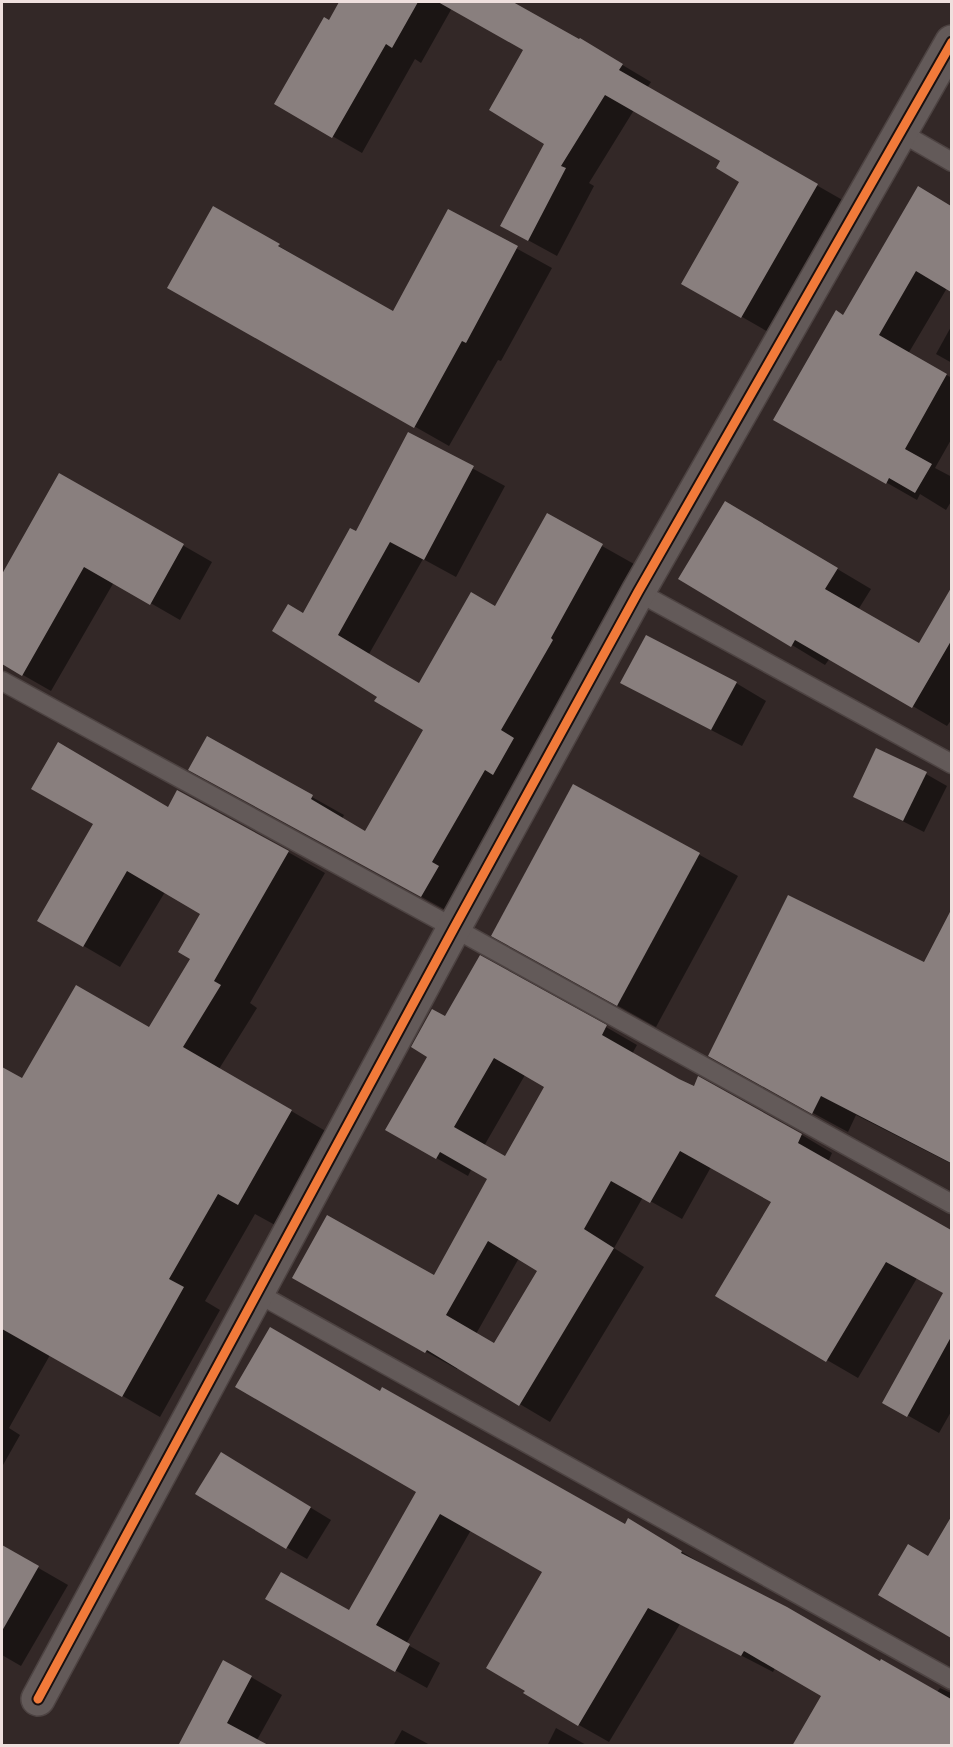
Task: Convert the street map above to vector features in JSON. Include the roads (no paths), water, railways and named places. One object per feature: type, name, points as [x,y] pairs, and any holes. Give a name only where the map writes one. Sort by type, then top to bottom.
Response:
[{"type":"street","points":[[38,1699],[256,1293],[638,592],[951,42]]},
{"type":"lane","points":[[900,132],[951,162]]},
{"type":"lane","points":[[638,592],[951,764]]},
{"type":"lane","points":[[2,681],[454,928],[951,1204]]},
{"type":"lane","points":[[256,1293],[951,1680]]}]
